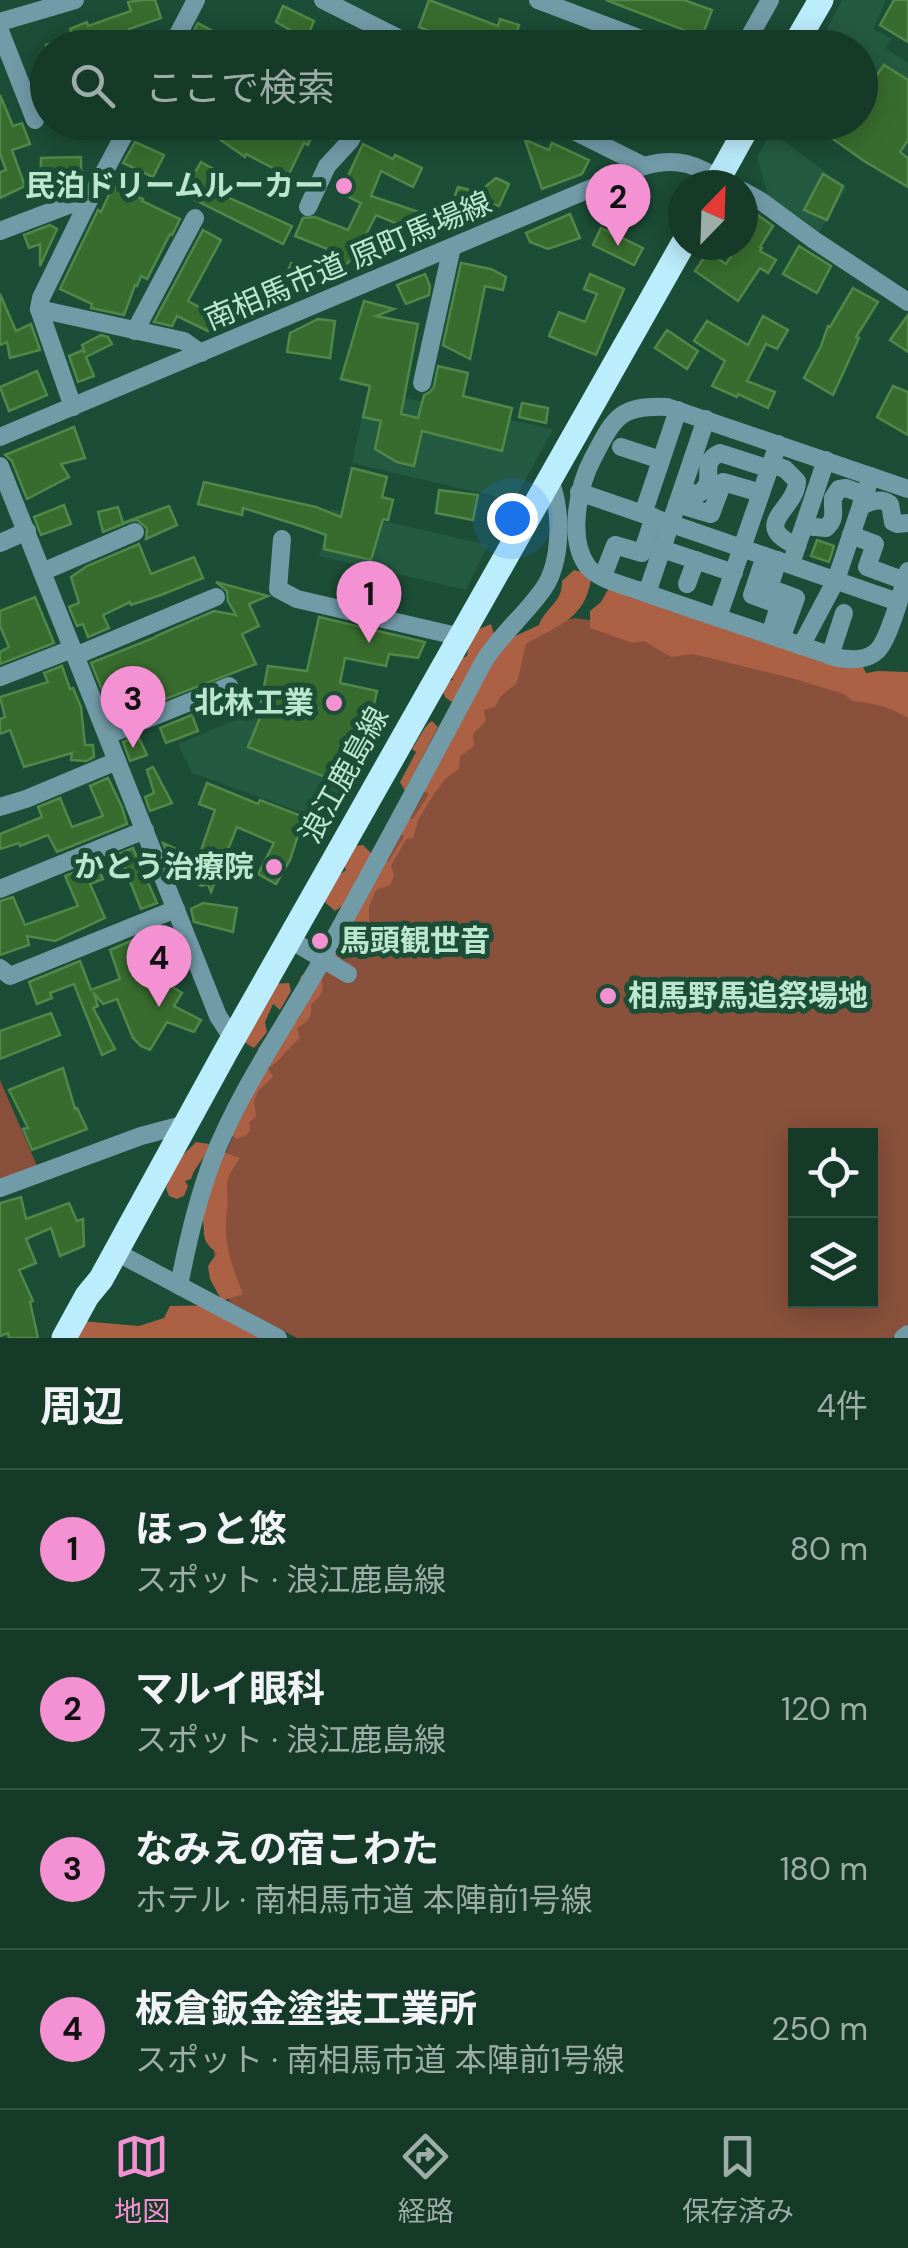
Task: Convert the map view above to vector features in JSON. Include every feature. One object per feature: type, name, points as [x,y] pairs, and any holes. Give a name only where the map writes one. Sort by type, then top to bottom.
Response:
[{"type":"main road","points":[[804,30],[821,0]]},
{"type":"main road","points":[[728,170],[742,140]]},
{"type":"main road","name":"浪江鹿島線","points":[[64,1338],[87,1296],[102,1279],[232,1039],[674,260]]},
{"type":"street","points":[[0,22],[28,6],[75,0]]},
{"type":"street","points":[[180,30],[196,0]]},
{"type":"street","points":[[538,0],[617,30]]},
{"type":"street","points":[[753,30],[770,0]]},
{"type":"street","points":[[332,2],[381,30]]},
{"type":"street","points":[[0,31],[30,107]]},
{"type":"street","points":[[73,407],[40,309],[41,298],[122,140]]},
{"type":"street","points":[[308,206],[327,166],[350,140]]},
{"type":"street","points":[[592,140],[644,166]]},
{"type":"street","name":"南相馬市道 原町馬場線","points":[[0,437],[644,166],[675,160],[701,170]]},
{"type":"street","points":[[758,199],[908,302]]},
{"type":"street","points":[[0,230],[71,204],[87,204]]},
{"type":"street","points":[[135,331],[195,218]]},
{"type":"street","points":[[422,384],[452,247]]},
{"type":"street","points":[[40,309],[184,341],[201,353]]},
{"type":"street","points":[[851,535],[875,544],[867,567],[906,576],[881,645],[876,652],[854,660],[800,646],[591,571],[579,552],[577,508],[590,464],[616,419],[644,406],[678,410],[908,489]]},
{"type":"street","points":[[647,593],[662,548],[656,518],[661,460],[678,410]]},
{"type":"street","points":[[679,498],[706,419]]},
{"type":"street","points":[[718,618],[778,444]]},
{"type":"street","points":[[621,447],[661,460]]},
{"type":"street","points":[[603,576],[615,545],[642,553],[656,518],[679,498],[708,488],[707,466],[720,453],[785,468],[797,481],[794,496],[779,512],[776,524],[781,538],[797,546]]},
{"type":"street","points":[[775,637],[778,608],[774,602],[752,596],[778,560],[797,546],[826,460]]},
{"type":"street","points":[[0,466],[218,1016],[232,1039]]},
{"type":"street","points":[[800,646],[836,580],[871,476]]},
{"type":"street","points":[[180,1286],[192,1226],[222,1137],[484,661],[546,585],[558,532],[557,501],[550,481]]},
{"type":"street","points":[[679,498],[711,514],[723,482],[762,493]]},
{"type":"street","points":[[804,526],[826,528],[832,523],[832,498],[846,488],[863,500],[885,501],[890,504],[893,522],[908,523]]},
{"type":"street","points":[[580,492],[898,602]]},
{"type":"street","points":[[0,543],[27,532]]},
{"type":"street","points":[[42,572],[135,532]]},
{"type":"street","points":[[282,540],[278,590],[298,599],[461,637]]},
{"type":"street","points":[[662,548],[734,573]]},
{"type":"street","points":[[687,584],[696,560]]},
{"type":"street","points":[[0,678],[216,597]]},
{"type":"street","points":[[830,656],[846,623]]},
{"type":"street","points":[[108,735],[229,686]]},
{"type":"street","points":[[0,808],[117,761]]},
{"type":"street","points":[[0,889],[144,830]]},
{"type":"street","points":[[0,968],[10,976],[176,909]]},
{"type":"street","points":[[290,939],[348,974]]},
{"type":"street","points":[[0,1188],[141,1136],[186,1124]]},
{"type":"street","points":[[116,1252],[278,1338]]},
{"type":"shaded area","points":[[842,0],[886,0],[875,30],[826,30]]},
{"type":"shaded area","points":[[878,32],[892,39],[885,48],[908,63],[908,154],[878,134]]},
{"type":"shaded area","points":[[767,140],[782,140],[847,188],[819,232],[768,195],[757,157]]},
{"type":"shaded area","points":[[368,390],[553,429],[514,501],[352,463]]},
{"type":"shaded area","points":[[331,509],[488,545],[466,590],[319,556]]},
{"type":"shaded area","points":[[574,570],[591,579],[583,604],[568,620],[526,644],[517,683],[501,696],[495,707],[484,710],[486,721],[473,734],[474,746],[460,756],[459,769],[445,779],[418,820],[413,838],[406,839],[391,866],[394,876],[390,885],[376,890],[369,906],[369,927],[356,938],[349,955],[339,960],[321,950],[342,906],[335,911],[320,898],[346,870],[341,859],[348,847],[363,845],[388,862],[404,837],[399,830],[404,820],[413,819],[429,794],[423,791],[453,703],[441,688],[443,682],[453,680],[448,668],[467,656],[470,633],[491,624],[494,634],[513,637],[539,625],[557,600],[562,581]]},
{"type":"shaded area","points":[[611,584],[861,663],[866,673],[908,672],[908,718],[791,678],[693,654],[671,657],[644,641],[633,643],[590,628],[590,611],[601,602]]},
{"type":"shaded area","name":"相馬野馬追祭場地","points":[[575,618],[657,630],[908,699],[908,1324],[892,1338],[297,1338],[230,1303],[214,1254],[212,1218],[221,1164],[249,1099],[438,769],[517,642],[544,625]]},
{"type":"shaded area","points":[[258,706],[378,736],[331,823],[192,773],[178,744],[243,717],[253,720]]},
{"type":"shaded area","points":[[432,721],[438,727],[405,791],[400,782],[416,752],[412,749]]},
{"type":"shaded area","points":[[308,971],[320,973],[321,994],[311,1004],[309,1019],[297,1028],[300,1038],[268,1068],[273,1077],[254,1100],[256,1117],[249,1122],[247,1135],[237,1139],[230,1134],[258,1060],[258,1049],[297,991],[301,976]]},
{"type":"shaded area","points":[[289,983],[291,991],[280,1010],[273,1004],[265,1022],[267,1032],[254,1048],[239,1039],[269,984]]},
{"type":"shaded area","points":[[0,1080],[37,1166],[0,1179]]},
{"type":"shaded area","points":[[196,1142],[209,1144],[191,1179],[185,1181],[188,1186],[184,1196],[169,1196],[166,1188],[171,1167]]},
{"type":"shaded area","points":[[220,1151],[240,1158],[227,1183],[226,1233],[243,1294],[222,1301],[208,1266],[217,1253],[205,1238],[200,1212]]},
{"type":"shaded area","points":[[224,1305],[287,1338],[70,1338],[81,1321],[139,1326],[164,1318],[170,1306]]},
{"type":"building","points":[[155,0],[161,18],[129,30],[70,30],[131,11],[128,2]]},
{"type":"building","points":[[429,0],[498,26],[500,19],[519,25],[518,30],[419,27]]},
{"type":"building","points":[[606,0],[684,0],[712,10],[705,30],[684,30]]},
{"type":"building","points":[[894,0],[908,0],[908,42],[880,25]]},
{"type":"building","points":[[283,6],[314,21],[310,30],[290,30],[276,22]]},
{"type":"building","points":[[884,65],[908,80],[908,140],[900,152],[908,158],[908,187],[834,140],[878,140],[878,74]]},
{"type":"building","points":[[0,95],[13,126],[22,123],[30,144],[12,150],[25,186],[0,198],[0,172],[6,170],[0,154]]},
{"type":"building","points":[[221,140],[310,140],[308,145],[304,143],[288,176],[246,154],[245,157]]},
{"type":"building","points":[[525,140],[549,150],[552,143],[589,160],[582,174],[542,189]]},
{"type":"building","points":[[135,142],[164,155],[153,177],[123,163]]},
{"type":"building","points":[[363,144],[422,168],[413,187],[381,171],[371,196],[434,217],[422,239],[409,234],[410,229],[376,215],[354,258],[320,284],[335,252],[295,236],[303,218],[315,217],[348,230],[361,203],[340,193]]},
{"type":"building","points":[[81,157],[81,179],[40,185],[41,158]]},
{"type":"building","points":[[201,162],[226,176],[218,193],[292,226],[283,244],[184,191]]},
{"type":"building","points":[[823,174],[843,186],[827,220],[804,210]]},
{"type":"building","points":[[496,178],[509,184],[499,206],[482,202],[475,218],[451,206],[458,187],[479,192]]},
{"type":"building","points":[[113,186],[180,219],[147,279],[141,276],[135,285],[124,315],[91,308],[92,304],[60,289]]},
{"type":"building","points":[[633,189],[640,206],[609,219],[602,202]]},
{"type":"building","points":[[570,214],[580,238],[548,249],[530,242],[526,233]]},
{"type":"building","points":[[758,215],[773,226],[760,251],[776,260],[768,273],[760,268],[738,301],[695,271],[703,260],[726,264],[729,260],[758,260]]},
{"type":"building","points":[[50,225],[57,229],[40,266],[40,244],[29,248],[24,235]]},
{"type":"building","points":[[601,228],[643,248],[634,265],[593,245]]},
{"type":"building","points":[[203,230],[221,240],[188,301],[216,316],[208,331],[177,316],[172,326],[154,322]]},
{"type":"building","points":[[799,246],[831,266],[817,293],[783,274]]},
{"type":"building","points":[[291,263],[314,272],[306,289],[283,283]]},
{"type":"building","points":[[461,263],[491,269],[506,277],[503,290],[485,286],[470,359],[443,345]]},
{"type":"building","points":[[425,274],[429,295],[406,304],[397,285]]},
{"type":"building","points":[[590,274],[624,289],[596,355],[549,336],[559,312],[585,322],[597,294],[584,289]]},
{"type":"building","points":[[853,288],[878,302],[856,337],[859,338],[833,395],[804,378],[828,326]]},
{"type":"building","points":[[0,294],[16,331],[31,324],[40,350],[10,358],[7,342],[0,345]]},
{"type":"building","points":[[364,301],[394,309],[376,316],[418,324],[401,414],[418,418],[424,395],[434,387],[438,366],[468,373],[463,396],[512,408],[502,451],[422,431],[414,466],[397,462],[375,449],[381,421],[363,417],[370,386],[341,379]]},
{"type":"building","points":[[908,315],[908,352],[890,340]]},
{"type":"building","points":[[763,316],[788,330],[777,349],[766,344],[747,381],[775,392],[768,408],[712,386],[725,361],[694,341],[707,321],[748,345]]},
{"type":"building","points":[[318,319],[335,321],[330,358],[287,352],[290,333]]},
{"type":"building","points":[[667,330],[698,351],[687,369],[655,348]]},
{"type":"building","points":[[101,335],[112,344],[86,357],[94,376],[78,382],[69,356],[83,350],[85,353],[82,345]]},
{"type":"building","points":[[37,371],[47,395],[9,411],[0,387]]},
{"type":"building","points":[[893,386],[908,392],[908,435],[877,417]]},
{"type":"building","points":[[522,403],[548,408],[546,423],[519,417]]},
{"type":"building","points":[[74,427],[85,458],[61,464],[69,477],[27,499],[12,461],[5,455]]},
{"type":"building","points":[[352,468],[387,477],[382,497],[393,500],[371,560],[324,549],[326,535],[304,527],[243,508],[242,515],[198,504],[204,482],[316,507],[341,517]]},
{"type":"building","points":[[439,490],[478,495],[473,520],[436,513]]},
{"type":"building","points":[[64,505],[71,524],[41,535],[34,517]]},
{"type":"building","points":[[169,506],[177,525],[146,539],[147,528],[137,520],[103,532],[98,512],[118,507],[123,523]]},
{"type":"building","points":[[817,540],[834,546],[829,562],[811,556]]},
{"type":"building","points":[[139,544],[151,574],[194,557],[203,578],[103,615],[109,628],[88,637],[83,624],[77,626],[69,607],[79,603],[71,577]]},
{"type":"building","points":[[216,582],[268,596],[249,604],[259,626],[242,634],[256,664],[114,719],[91,663],[214,611],[236,615],[227,591]]},
{"type":"building","points":[[35,597],[54,643],[0,664],[0,652],[9,647],[0,626],[0,611]]},
{"type":"building","points":[[319,617],[425,642],[418,658],[389,654],[386,666],[345,658],[340,683],[377,691],[367,735],[375,737],[346,785],[248,747],[266,703],[261,702],[268,666],[307,671]]},
{"type":"building","points":[[62,666],[81,707],[85,745],[93,745],[94,757],[71,760],[72,753],[24,767],[10,730],[0,734],[0,719],[5,717],[0,697],[48,682],[44,673]]},
{"type":"building","points":[[192,715],[198,731],[166,743],[160,728]]},
{"type":"building","points":[[138,736],[147,755],[130,761],[123,742]]},
{"type":"building","points":[[153,767],[172,803],[150,811],[145,797],[154,793],[147,770]]},
{"type":"building","points":[[108,778],[127,824],[57,852],[48,835],[0,849],[0,834],[42,817],[38,807],[60,798],[72,827],[103,816],[90,786]]},
{"type":"building","points":[[207,783],[304,817],[290,860],[276,884],[258,874],[274,843],[237,827],[211,892],[208,884],[202,886],[175,873],[163,843],[198,859],[215,810],[199,804]]},
{"type":"building","points":[[133,848],[157,903],[141,909],[119,854]]},
{"type":"building","points":[[96,864],[103,879],[90,884],[105,918],[55,941],[27,936],[29,945],[0,955],[0,901],[13,897],[25,925],[78,906],[65,876]]},
{"type":"building","points":[[203,903],[237,908],[233,932],[194,922],[191,909]]},
{"type":"building","points":[[166,927],[174,949],[150,959],[163,985],[166,983],[182,993],[174,1006],[201,1020],[194,1032],[167,1022],[150,1050],[133,1038],[117,999],[103,1004],[93,992],[98,1006],[93,1008],[115,1049],[102,1055],[74,984],[50,993],[52,998],[37,1004],[29,982],[80,961],[91,990],[120,979],[110,950],[133,940],[137,949],[154,941],[151,933]]},
{"type":"building","points":[[51,1013],[60,1035],[0,1059],[0,1031]]},
{"type":"building","points":[[63,1068],[75,1109],[87,1129],[32,1150],[23,1129],[28,1128],[9,1090]]},
{"type":"building","points":[[21,1197],[26,1219],[69,1203],[77,1221],[83,1219],[84,1246],[60,1256],[51,1228],[26,1239],[36,1263],[19,1270],[33,1301],[30,1302],[38,1338],[9,1338],[8,1333],[0,1336],[0,1203]]},
{"type":"place","name":"民泊ドリームルーカー","points":[[344,186]]},
{"type":"place","name":"マルイ眼科","points":[[618,246]]},
{"type":"place","name":"ほっと悠","points":[[369,643]]},
{"type":"place","name":"北林工業","points":[[334,703]]},
{"type":"place","name":"なみえの宿こわた","points":[[133,748]]},
{"type":"place","name":"かとう治療院","points":[[274,867]]},
{"type":"place","name":"馬頭観世音","points":[[320,941]]},
{"type":"place","name":"相馬野馬追祭場地","points":[[608,996]]},
{"type":"place","name":"板倉鈑金塗装工業所","points":[[159,1007]]}]
